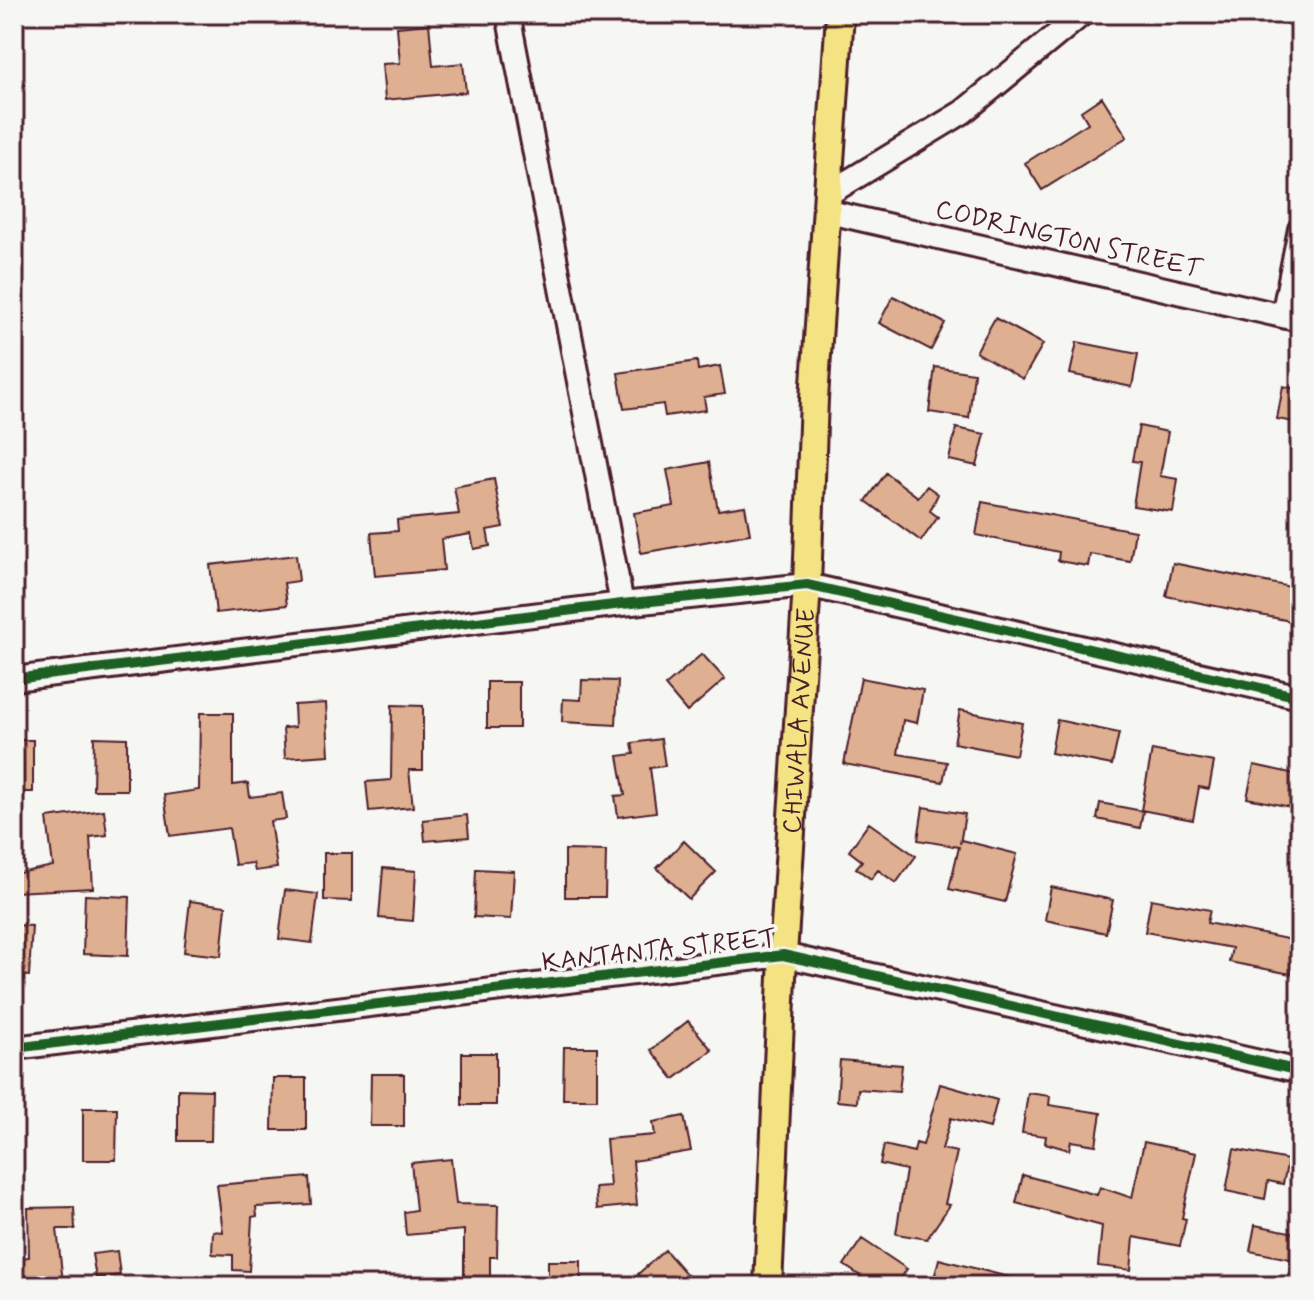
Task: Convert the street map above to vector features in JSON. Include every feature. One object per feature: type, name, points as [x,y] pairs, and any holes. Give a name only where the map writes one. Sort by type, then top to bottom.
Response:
[{"type":"main road","name":"CHIWALA AVENUE","points":[[768,1286],[783,955],[807,585],[826,203],[840,14]]},
{"type":"street","points":[[508,14],[622,604]]},
{"type":"street","points":[[826,203],[963,112],[1082,14]]},
{"type":"street","name":"CODRINGTON STREET","points":[[826,203],[1291,318]]},
{"type":"street","points":[[1291,318],[1300,229]]},
{"type":"street","points":[[14,679],[622,604],[807,585],[1300,697]]},
{"type":"street","name":"KANTANTA STREET","points":[[14,1048],[783,955],[1300,1071]]},
{"type":"building","points":[[429,24],[433,66],[463,63],[466,92],[385,100],[382,64],[400,63],[397,27]]},
{"type":"building","points":[[1102,97],[1127,137],[1042,190],[1025,163],[1088,123],[1081,111]]},
{"type":"building","points":[[893,296],[945,323],[931,350],[879,323]]},
{"type":"building","points":[[995,318],[1043,344],[1023,379],[976,352]]},
{"type":"building","points":[[1077,342],[1138,354],[1132,387],[1070,374]]},
{"type":"building","points":[[697,361],[698,370],[720,366],[725,394],[704,397],[706,410],[665,416],[663,404],[624,409],[618,373]]},
{"type":"building","points":[[935,367],[974,373],[969,418],[929,412]]},
{"type":"building","points":[[1283,386],[1300,390],[1300,423],[1277,419]]},
{"type":"building","points":[[1139,426],[1168,432],[1160,476],[1178,479],[1173,512],[1133,506],[1140,462],[1132,461]]},
{"type":"building","points":[[956,428],[985,434],[977,466],[949,460]]},
{"type":"building","points":[[709,462],[718,510],[745,506],[750,534],[641,553],[634,513],[674,506],[667,470]]},
{"type":"building","points":[[886,473],[918,497],[927,486],[938,494],[930,511],[938,517],[921,541],[866,501]]},
{"type":"building","points":[[494,479],[503,527],[487,530],[490,546],[474,549],[471,534],[441,539],[444,570],[375,576],[371,533],[398,531],[397,520],[459,514],[454,487]]},
{"type":"building","points":[[982,502],[1135,531],[1130,561],[1090,554],[1088,566],[1058,561],[1059,552],[976,535]]},
{"type":"building","points":[[296,555],[299,581],[284,583],[287,605],[216,613],[210,565]]},
{"type":"building","points":[[1173,563],[1300,589],[1300,623],[1166,596]]},
{"type":"building","points":[[702,654],[725,679],[687,712],[665,686]]},
{"type":"building","points":[[861,678],[923,690],[917,723],[903,720],[898,754],[947,762],[943,782],[844,764]]},
{"type":"building","points":[[582,680],[618,681],[616,725],[562,722],[563,699],[581,700]]},
{"type":"building","points":[[487,682],[519,682],[519,728],[487,728]]},
{"type":"building","points":[[326,703],[329,755],[285,758],[283,728],[295,727],[294,705]]},
{"type":"building","points":[[392,705],[423,706],[423,770],[409,770],[413,807],[369,811],[366,782],[391,780]]},
{"type":"building","points":[[960,710],[1022,723],[1016,755],[954,743]]},
{"type":"building","points":[[200,713],[233,713],[233,785],[248,783],[250,797],[282,793],[286,819],[270,821],[277,868],[255,871],[253,863],[235,865],[229,828],[170,836],[164,795],[199,790]]},
{"type":"building","points":[[1057,720],[1119,733],[1112,765],[1051,753]]},
{"type":"building","points":[[94,737],[127,738],[127,790],[93,790]]},
{"type":"building","points":[[661,739],[665,766],[650,768],[656,812],[618,817],[615,796],[625,795],[618,756],[634,754],[632,743]]},
{"type":"building","points":[[14,740],[33,740],[33,792],[14,792]]},
{"type":"building","points":[[1152,750],[1214,762],[1209,789],[1199,787],[1193,820],[1141,810]]},
{"type":"building","points":[[1254,765],[1300,775],[1300,809],[1247,798]]},
{"type":"building","points":[[1100,803],[1143,811],[1140,828],[1097,819]]},
{"type":"building","points":[[923,807],[965,814],[960,844],[961,840],[1017,854],[1005,902],[949,889],[959,847],[918,840]]},
{"type":"building","points":[[104,810],[107,835],[90,837],[93,888],[14,892],[14,874],[53,866],[47,818]]},
{"type":"building","points":[[467,815],[469,837],[425,841],[423,820]]},
{"type":"building","points":[[869,823],[916,856],[896,883],[878,870],[871,879],[856,868],[862,861],[849,851]]},
{"type":"building","points":[[684,841],[716,872],[689,899],[657,868]]},
{"type":"building","points":[[565,850],[606,851],[605,897],[565,897]]},
{"type":"building","points":[[324,853],[352,853],[352,901],[324,900]]},
{"type":"building","points":[[383,868],[416,871],[413,921],[379,918]]},
{"type":"building","points":[[476,869],[514,871],[511,919],[474,917]]},
{"type":"building","points":[[1051,887],[1113,900],[1106,933],[1045,920]]},
{"type":"building","points":[[285,890],[318,894],[312,943],[279,939]]},
{"type":"building","points":[[85,895],[130,897],[128,956],[83,954]]},
{"type":"building","points":[[1151,899],[1210,910],[1207,923],[1297,941],[1291,974],[1229,962],[1232,948],[1145,932]]},
{"type":"building","points":[[190,901],[226,906],[221,956],[184,952]]},
{"type":"building","points":[[14,925],[32,926],[29,976],[14,975]]},
{"type":"building","points":[[688,1021],[712,1050],[674,1079],[651,1050]]},
{"type":"building","points":[[564,1047],[597,1047],[597,1099],[563,1099]]},
{"type":"building","points":[[462,1053],[496,1053],[496,1105],[462,1105]]},
{"type":"building","points":[[840,1060],[902,1065],[899,1092],[858,1089],[857,1103],[837,1101]]},
{"type":"building","points":[[371,1074],[404,1074],[404,1126],[370,1126]]},
{"type":"building","points":[[273,1078],[306,1078],[306,1130],[272,1130]]},
{"type":"building","points":[[940,1084],[997,1100],[990,1128],[951,1118],[942,1149],[957,1152],[945,1204],[950,1205],[927,1239],[896,1234],[906,1170],[880,1164],[884,1145],[914,1152],[916,1143],[923,1145]]},
{"type":"building","points":[[178,1089],[212,1090],[211,1141],[178,1141]]},
{"type":"building","points":[[1028,1093],[1050,1096],[1049,1105],[1101,1113],[1096,1145],[1071,1141],[1069,1150],[1045,1143],[1046,1136],[1022,1133]]},
{"type":"building","points":[[83,1108],[117,1108],[116,1160],[83,1160]]},
{"type":"building","points":[[684,1116],[691,1151],[633,1161],[637,1205],[597,1209],[595,1187],[610,1186],[606,1139],[655,1135],[653,1122]]},
{"type":"building","points":[[1144,1142],[1196,1153],[1182,1218],[1186,1219],[1180,1246],[1134,1237],[1131,1270],[1098,1266],[1102,1226],[1016,1203],[1023,1175],[1097,1195],[1100,1187],[1132,1198]]},
{"type":"building","points":[[1234,1149],[1288,1160],[1283,1184],[1268,1181],[1265,1199],[1226,1191]]},
{"type":"building","points":[[451,1159],[456,1204],[498,1205],[497,1257],[490,1257],[490,1286],[464,1286],[464,1230],[406,1235],[404,1212],[416,1210],[411,1163]]},
{"type":"building","points":[[309,1177],[311,1204],[256,1207],[257,1216],[252,1217],[249,1271],[233,1270],[233,1255],[212,1254],[213,1231],[223,1232],[217,1185]]},
{"type":"building","points":[[74,1207],[75,1229],[57,1229],[63,1282],[14,1286],[14,1259],[29,1257],[28,1208]]},
{"type":"building","points":[[1255,1225],[1300,1234],[1300,1261],[1250,1251]]},
{"type":"building","points":[[862,1239],[907,1269],[895,1286],[875,1286],[844,1265]]},
{"type":"building","points":[[665,1250],[697,1286],[648,1286],[638,1274]]},
{"type":"building","points":[[117,1251],[120,1275],[96,1278],[92,1254]]},
{"type":"building","points":[[939,1259],[1020,1280],[1019,1286],[932,1286]]},
{"type":"building","points":[[548,1261],[581,1261],[581,1286],[548,1286]]},
{"type":"cycle path","points":[[14,679],[622,604],[807,585],[1300,697]]},
{"type":"cycle path","points":[[14,1048],[783,955],[1300,1071]]}]
